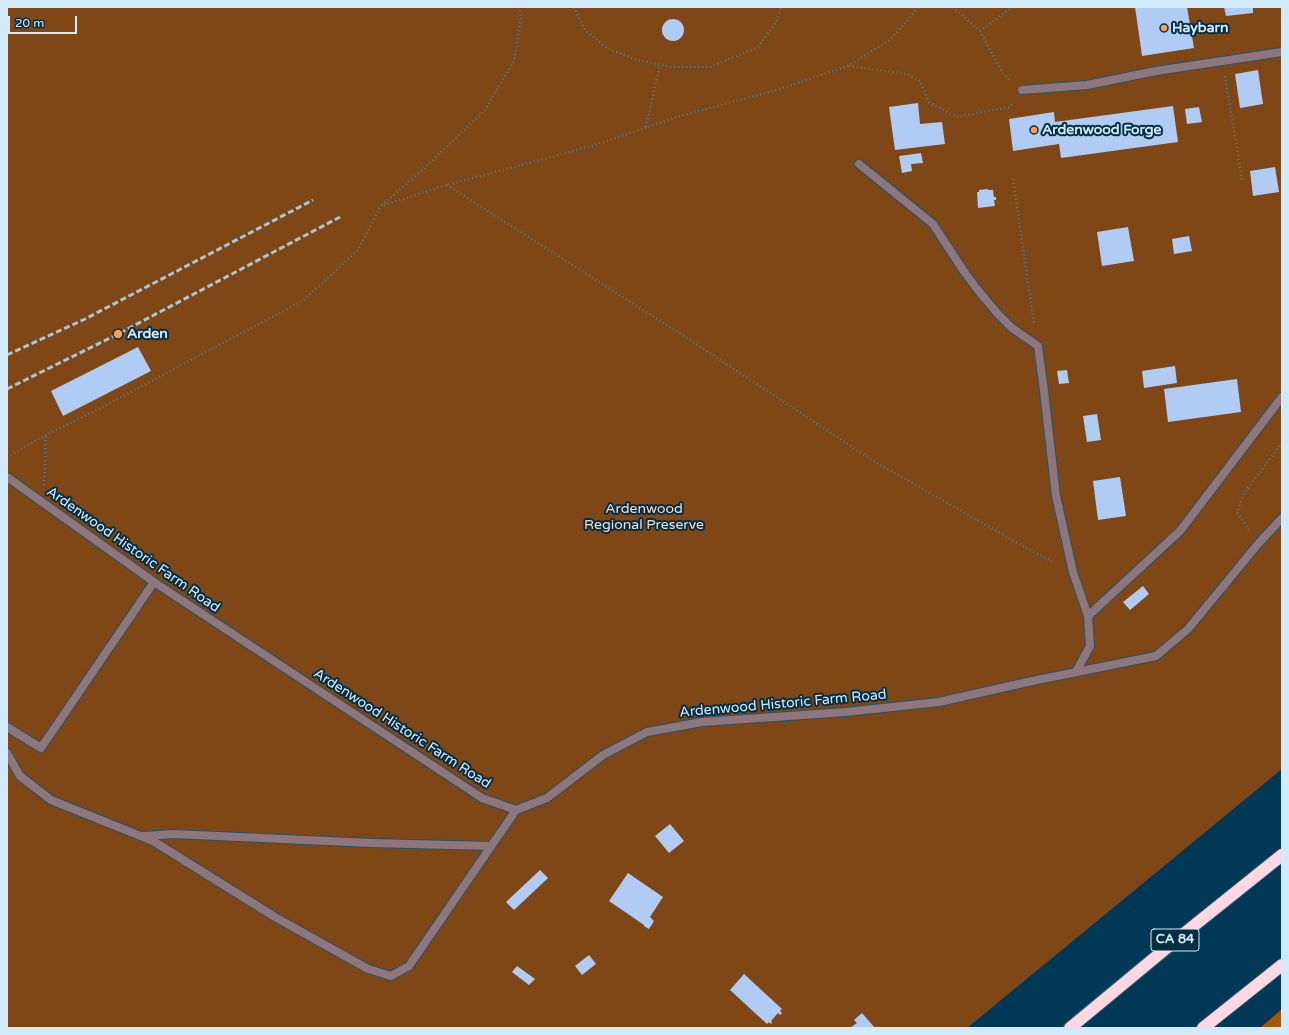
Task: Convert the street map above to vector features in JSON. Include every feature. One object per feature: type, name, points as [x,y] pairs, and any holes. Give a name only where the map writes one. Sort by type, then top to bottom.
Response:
[{"type":"highway","name":"CA 84","points":[[1070,1028],[1180,936],[1282,855]]},
{"type":"highway","points":[[1203,1028],[1282,965]]},
{"type":"street","points":[[1022,90],[1087,85],[1156,71],[1282,52]]},
{"type":"street","points":[[860,164],[932,224],[963,270],[997,313],[1012,328],[1038,346],[1056,496],[1073,572],[1088,616],[1090,646],[1076,672]]},
{"type":"street","points":[[1088,616],[1180,531],[1282,397]]},
{"type":"street","name":"Ardenwood Historic Farm Road","points":[[7,477],[154,582],[482,798],[516,810],[547,798],[603,755],[647,732],[702,722],[846,712],[939,702],[1156,656],[1188,629],[1258,544],[1282,518]]},
{"type":"street","points":[[7,727],[41,748],[154,582]]},
{"type":"street","points":[[7,753],[20,776],[51,800],[153,841],[275,917],[368,969],[391,976],[408,966],[516,810]]},
{"type":"street","points":[[142,837],[174,834],[371,843],[491,846]]},
{"type":"path","points":[[7,457],[46,435],[304,300],[358,250],[381,206],[416,176],[485,110],[514,61],[521,18],[520,7]]},
{"type":"path","points":[[574,7],[585,30],[607,48],[637,60],[671,67],[710,67],[758,48],[778,19],[781,7]]},
{"type":"path","points":[[910,7],[918,8]]},
{"type":"path","points":[[848,66],[908,74],[920,81],[929,102],[956,117],[1010,107],[1022,90],[1004,75],[980,31],[953,7]]},
{"type":"path","points":[[980,31],[1013,7]]},
{"type":"path","points":[[381,206],[447,185],[592,146],[680,116],[777,90],[848,66],[891,40],[918,8]]},
{"type":"path","points":[[1223,61],[1242,180]]},
{"type":"path","points":[[646,128],[660,65]]},
{"type":"path","points":[[1013,179],[1038,346]]},
{"type":"path","points":[[447,185],[687,338],[872,460],[1030,550],[1073,572]]},
{"type":"path","points":[[44,504],[46,435]]},
{"type":"path","points":[[1258,544],[1237,512],[1244,493],[1282,443]]},
{"type":"green space","name":"Ardenwood Regional Preserve","points":[[7,7],[1282,7],[1282,769],[967,1028],[7,1028]]},
{"type":"shaded area","points":[[1282,1009],[1282,1028],[1260,1028]]},
{"type":"building","name":"Haybarn","points":[[1135,7],[1187,7],[1194,48],[1142,56]]},
{"type":"building","points":[[1224,7],[1253,7],[1253,13],[1226,16]]},
{"type":"building","points":[[673,19],[681,22],[684,30],[681,38],[673,41],[665,38],[662,30],[665,22]]},
{"type":"building","points":[[1258,70],[1263,104],[1240,108],[1235,74]]},
{"type":"building","points":[[918,103],[920,124],[942,122],[945,144],[895,150],[889,107]]},
{"type":"building","points":[[1173,106],[1178,142],[1061,158],[1059,144],[1013,151],[1009,119],[1054,112],[1055,122]]},
{"type":"building","points":[[1199,107],[1202,122],[1187,124],[1185,109]]},
{"type":"building","points":[[921,153],[923,163],[911,164],[912,171],[902,173],[899,156]]},
{"type":"building","points":[[1275,167],[1279,192],[1253,196],[1250,171]]},
{"type":"building","points":[[979,190],[993,190],[994,197],[996,197],[996,200],[994,200],[995,206],[978,208],[977,192],[979,192]]},
{"type":"building","points":[[1128,227],[1134,261],[1102,266],[1097,232]]},
{"type":"building","points":[[1189,236],[1192,251],[1174,254],[1172,239]]},
{"type":"building","points":[[138,347],[151,371],[63,416],[51,391]]},
{"type":"building","points":[[1175,366],[1177,383],[1144,388],[1142,371]]},
{"type":"building","points":[[1067,370],[1069,383],[1059,384],[1057,371]]},
{"type":"building","points":[[1237,379],[1241,412],[1168,422],[1164,389]]},
{"type":"building","points":[[1097,414],[1101,440],[1087,442],[1083,416]]},
{"type":"building","points":[[1120,477],[1126,516],[1098,520],[1093,481]]},
{"type":"building","points":[[1143,586],[1149,594],[1130,610],[1123,602]]},
{"type":"building","points":[[670,824],[684,841],[669,853],[655,836]]},
{"type":"building","points":[[540,870],[548,878],[514,910],[506,902]]},
{"type":"building","points":[[628,873],[663,897],[650,917],[654,921],[649,929],[609,901]]},
{"type":"building","points":[[589,955],[596,964],[582,975],[575,966]]},
{"type":"building","points":[[517,966],[535,979],[529,985],[512,972]]},
{"type":"building","points":[[744,974],[782,1009],[780,1011],[782,1013],[780,1015],[778,1013],[771,1021],[771,1024],[769,1022],[767,1024],[730,990]]},
{"type":"building","points":[[862,1013],[875,1028],[850,1028],[857,1023],[854,1020]]},
{"type":"railway","points":[[7,355],[85,319],[313,200]]},
{"type":"railway","points":[[7,389],[118,334],[340,217]]},
{"type":"place","name":"Haybarn","points":[[1164,28]]},
{"type":"place","name":"Ardenwood Forge","points":[[1034,130]]},
{"type":"place","name":"Arden","points":[[118,334]]}]
